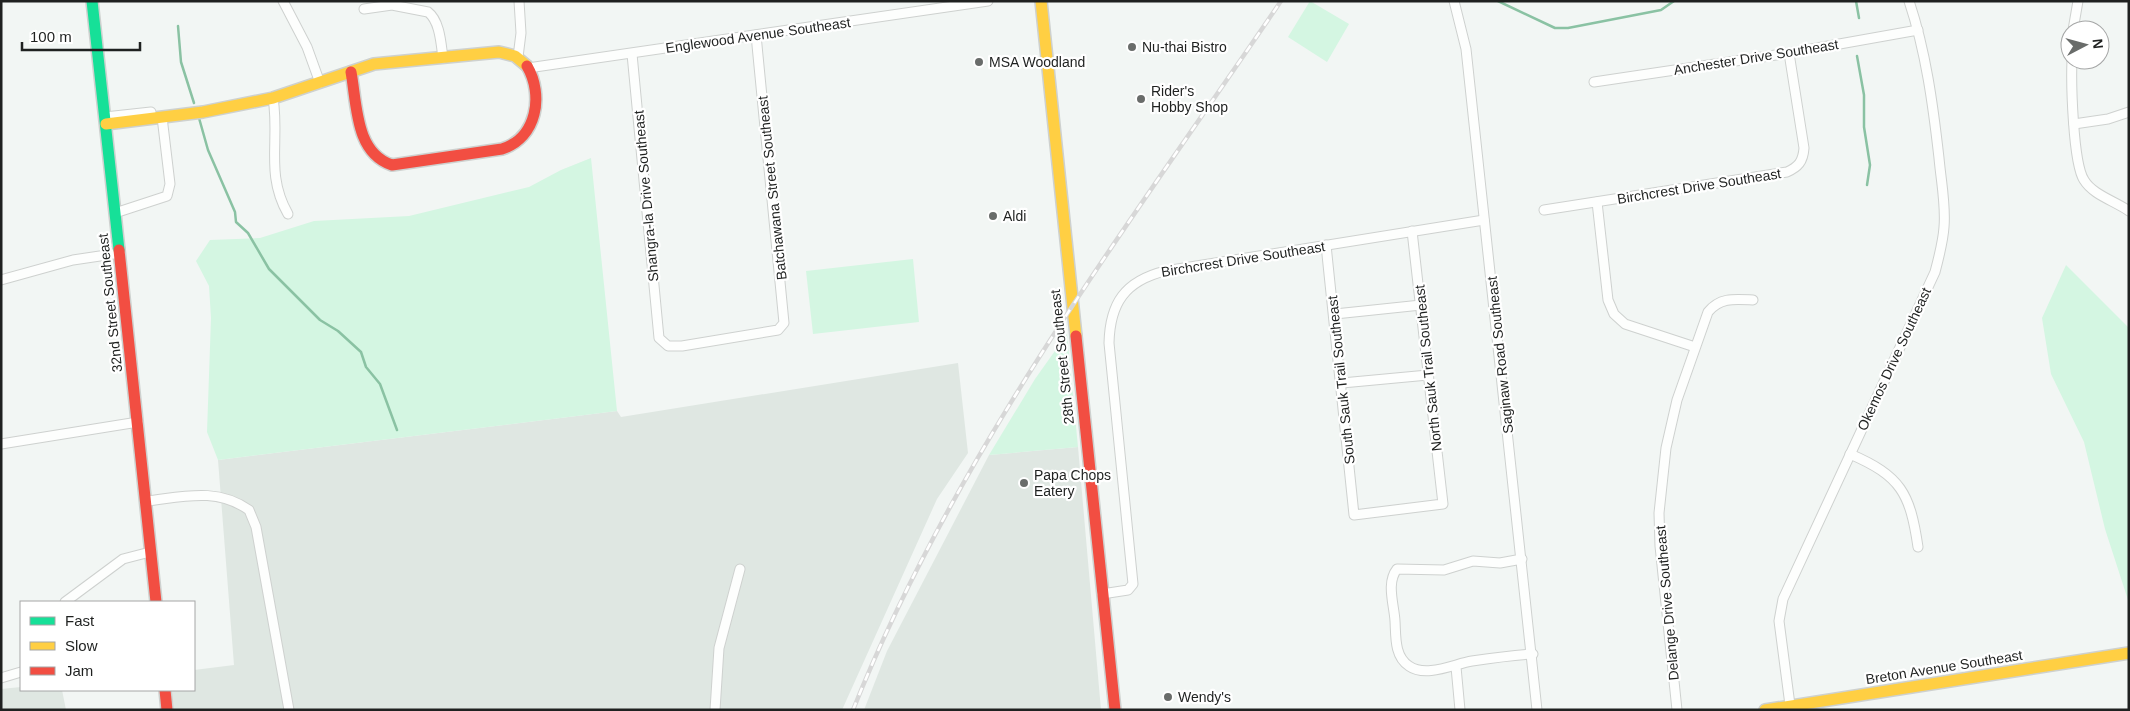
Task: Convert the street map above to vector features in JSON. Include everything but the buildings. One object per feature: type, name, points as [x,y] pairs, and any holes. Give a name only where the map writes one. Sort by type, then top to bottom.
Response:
[{"type":"street","name":"32nd Street Southeast","points":[[92,1],[156,601]]},
{"type":"street","points":[[283,1],[307,47],[320,83]]},
{"type":"street","points":[[518,57],[522,33],[519,1]]},
{"type":"street","name":"Englewood Avenue Southeast","points":[[528,68],[988,1]]},
{"type":"street","name":"28th Street Southeast","points":[[1041,1],[1115,710]]},
{"type":"street","name":"Saginaw Road Southeast","points":[[1454,1],[1466,49],[1537,710]]},
{"type":"street","name":"Okemos Drive Southeast","points":[[1790,705],[1780,620],[1783,599],[1935,272],[1944,226],[1931,91],[1918,30],[1909,1]]},
{"type":"street","points":[[2075,20],[2078,1]]},
{"type":"street","points":[[364,9],[392,5],[428,12],[432,15],[437,26],[443,58]]},
{"type":"street","name":"Anchester Drive Southeast","points":[[1594,82],[1789,53],[1918,30]]},
{"type":"street","name":"Batchawana Street Southeast","points":[[659,338],[668,346],[682,346],[771,331],[782,326],[785,314],[756,35]]},
{"type":"street","points":[[105,120],[162,117],[219,109],[273,98],[374,64],[499,52],[518,57],[528,68],[534,85],[535,105],[527,133],[518,143],[502,149],[463,156],[392,165],[385,163],[372,153],[365,138],[351,72]]},
{"type":"street","name":"Birchcrest Drive Southeast","points":[[1544,210],[1786,172],[1795,168],[1803,157],[1804,148],[1789,53]]},
{"type":"street","name":"Shangra-la Drive Southeast","points":[[632,54],[659,338]]},
{"type":"street","points":[[2072,70],[2074,124],[2080,169],[2084,181],[2095,192],[2129,210]]},
{"type":"street","points":[[273,98],[275,113],[274,175],[279,198],[288,214]]},
{"type":"street","points":[[105,120],[203,106],[219,109]]},
{"type":"street","points":[[2074,124],[2108,119],[2129,112]]},
{"type":"street","points":[[115,213],[167,196],[170,184],[162,117]]},
{"type":"street","points":[[1596,202],[1608,300],[1614,314],[1625,324],[1695,348]]},
{"type":"street","name":"Birchcrest Drive Southeast","points":[[1102,594],[1128,590],[1132,584],[1109,343],[1110,322],[1118,302],[1131,287],[1152,274],[1484,220]]},
{"type":"street","name":"North Sauk Trail Southeast","points":[[1354,515],[1443,504],[1412,231]]},
{"type":"street","name":"South Sauk Trail Southeast","points":[[1326,245],[1335,314],[1354,515]]},
{"type":"street","points":[[1,280],[73,260],[120,253]]},
{"type":"street","name":"Delange Drive Southeast","points":[[1678,710],[1660,546],[1659,513],[1668,438],[1677,400],[1708,312],[1714,304],[1734,299],[1753,300]]},
{"type":"street","points":[[1335,314],[1421,305]]},
{"type":"street","points":[[1342,383],[1428,375]]},
{"type":"street","points":[[1,444],[138,422]]},
{"type":"street","points":[[1850,454],[1872,464],[1889,475],[1905,493],[1914,515],[1918,547]]},
{"type":"street","points":[[146,502],[201,495],[224,497],[249,510],[256,527],[289,710]]},
{"type":"street","points":[[66,601],[123,558],[150,552]]},
{"type":"street","points":[[1522,560],[1500,563],[1473,562],[1444,570],[1397,569],[1392,581],[1397,649],[1409,667],[1430,670],[1456,667],[1468,662],[1532,654]]},
{"type":"street","points":[[715,710],[719,648],[740,569]]},
{"type":"street","name":"Breton Avenue Southeast","points":[[1765,710],[2129,653]]},
{"type":"street","points":[[1456,667],[1460,710]]},
{"type":"street","points":[[1,678],[20,672]]},
{"type":"street","points":[[165,691],[167,710]]},
{"type":"shaded area","points":[[958,363],[968,453],[937,499],[842,710],[174,710],[172,691],[195,691],[195,670],[234,665],[218,460],[617,411],[621,417]]},
{"type":"shaded area","points":[[1078,447],[1101,710],[864,710],[887,651],[989,455]]},
{"type":"shaded area","points":[[20,687],[20,691],[62,691],[66,710],[1,710],[1,689]]},
{"type":"green space","points":[[1310,1],[1349,24],[1327,62],[1288,37]]},
{"type":"green space","points":[[591,158],[617,411],[218,460],[207,432],[211,318],[209,286],[196,261],[210,240],[260,238],[314,221],[409,216],[529,187],[561,170]]},
{"type":"green space","points":[[913,259],[919,322],[813,334],[806,271]]},
{"type":"green space","points":[[2066,265],[2129,328],[2129,603],[2105,529],[2084,442],[2051,374],[2042,318]]},
{"type":"green space","points":[[1067,334],[1078,447],[989,455],[1035,379]]},
{"type":"waterway","points":[[1498,1],[1555,28],[1568,28],[1661,10],[1674,1]]},
{"type":"waterway","points":[[1856,1],[1859,18]]},
{"type":"waterway","points":[[178,26],[181,62],[194,103]]},
{"type":"waterway","points":[[1857,56],[1864,95],[1864,127],[1870,165],[1867,185]]},
{"type":"waterway","points":[[199,118],[208,150],[235,212],[236,222],[248,233],[269,269],[320,320],[338,331],[361,352],[366,367],[380,384],[397,430]]},
{"type":"railway","points":[[853,710],[895,615],[942,522],[993,432],[1047,344],[1281,1]]},
{"type":"traffic: fast","points":[[92,1],[119,250]]},
{"type":"traffic: slow","points":[[1041,1],[1076,336]]},
{"type":"traffic: slow","points":[[106,124],[203,112],[273,98],[374,64],[499,52],[515,56],[527,66]]},
{"type":"traffic: slow","points":[[1765,710],[2129,653]]},
{"type":"traffic: jam","points":[[351,72],[357,112],[364,139],[380,159],[392,165],[502,149],[514,143],[530,126],[534,114],[535,90],[527,66]]},
{"type":"traffic: jam","points":[[119,250],[156,601]]},
{"type":"traffic: jam","points":[[1076,336],[1115,710]]},
{"type":"traffic: jam","points":[[165,691],[167,710]]},
{"type":"place","name":"Nu-thai Bistro","points":[[1132,47]]},
{"type":"place","name":"MSA Woodland","points":[[979,62]]},
{"type":"place","name":"Rider's Hobby Shop","points":[[1141,99]]},
{"type":"place","name":"Aldi","points":[[993,216]]},
{"type":"place","name":"Papa Chops Eatery","points":[[1024,483]]},
{"type":"place","name":"Wendy's","points":[[1168,697]]}]
